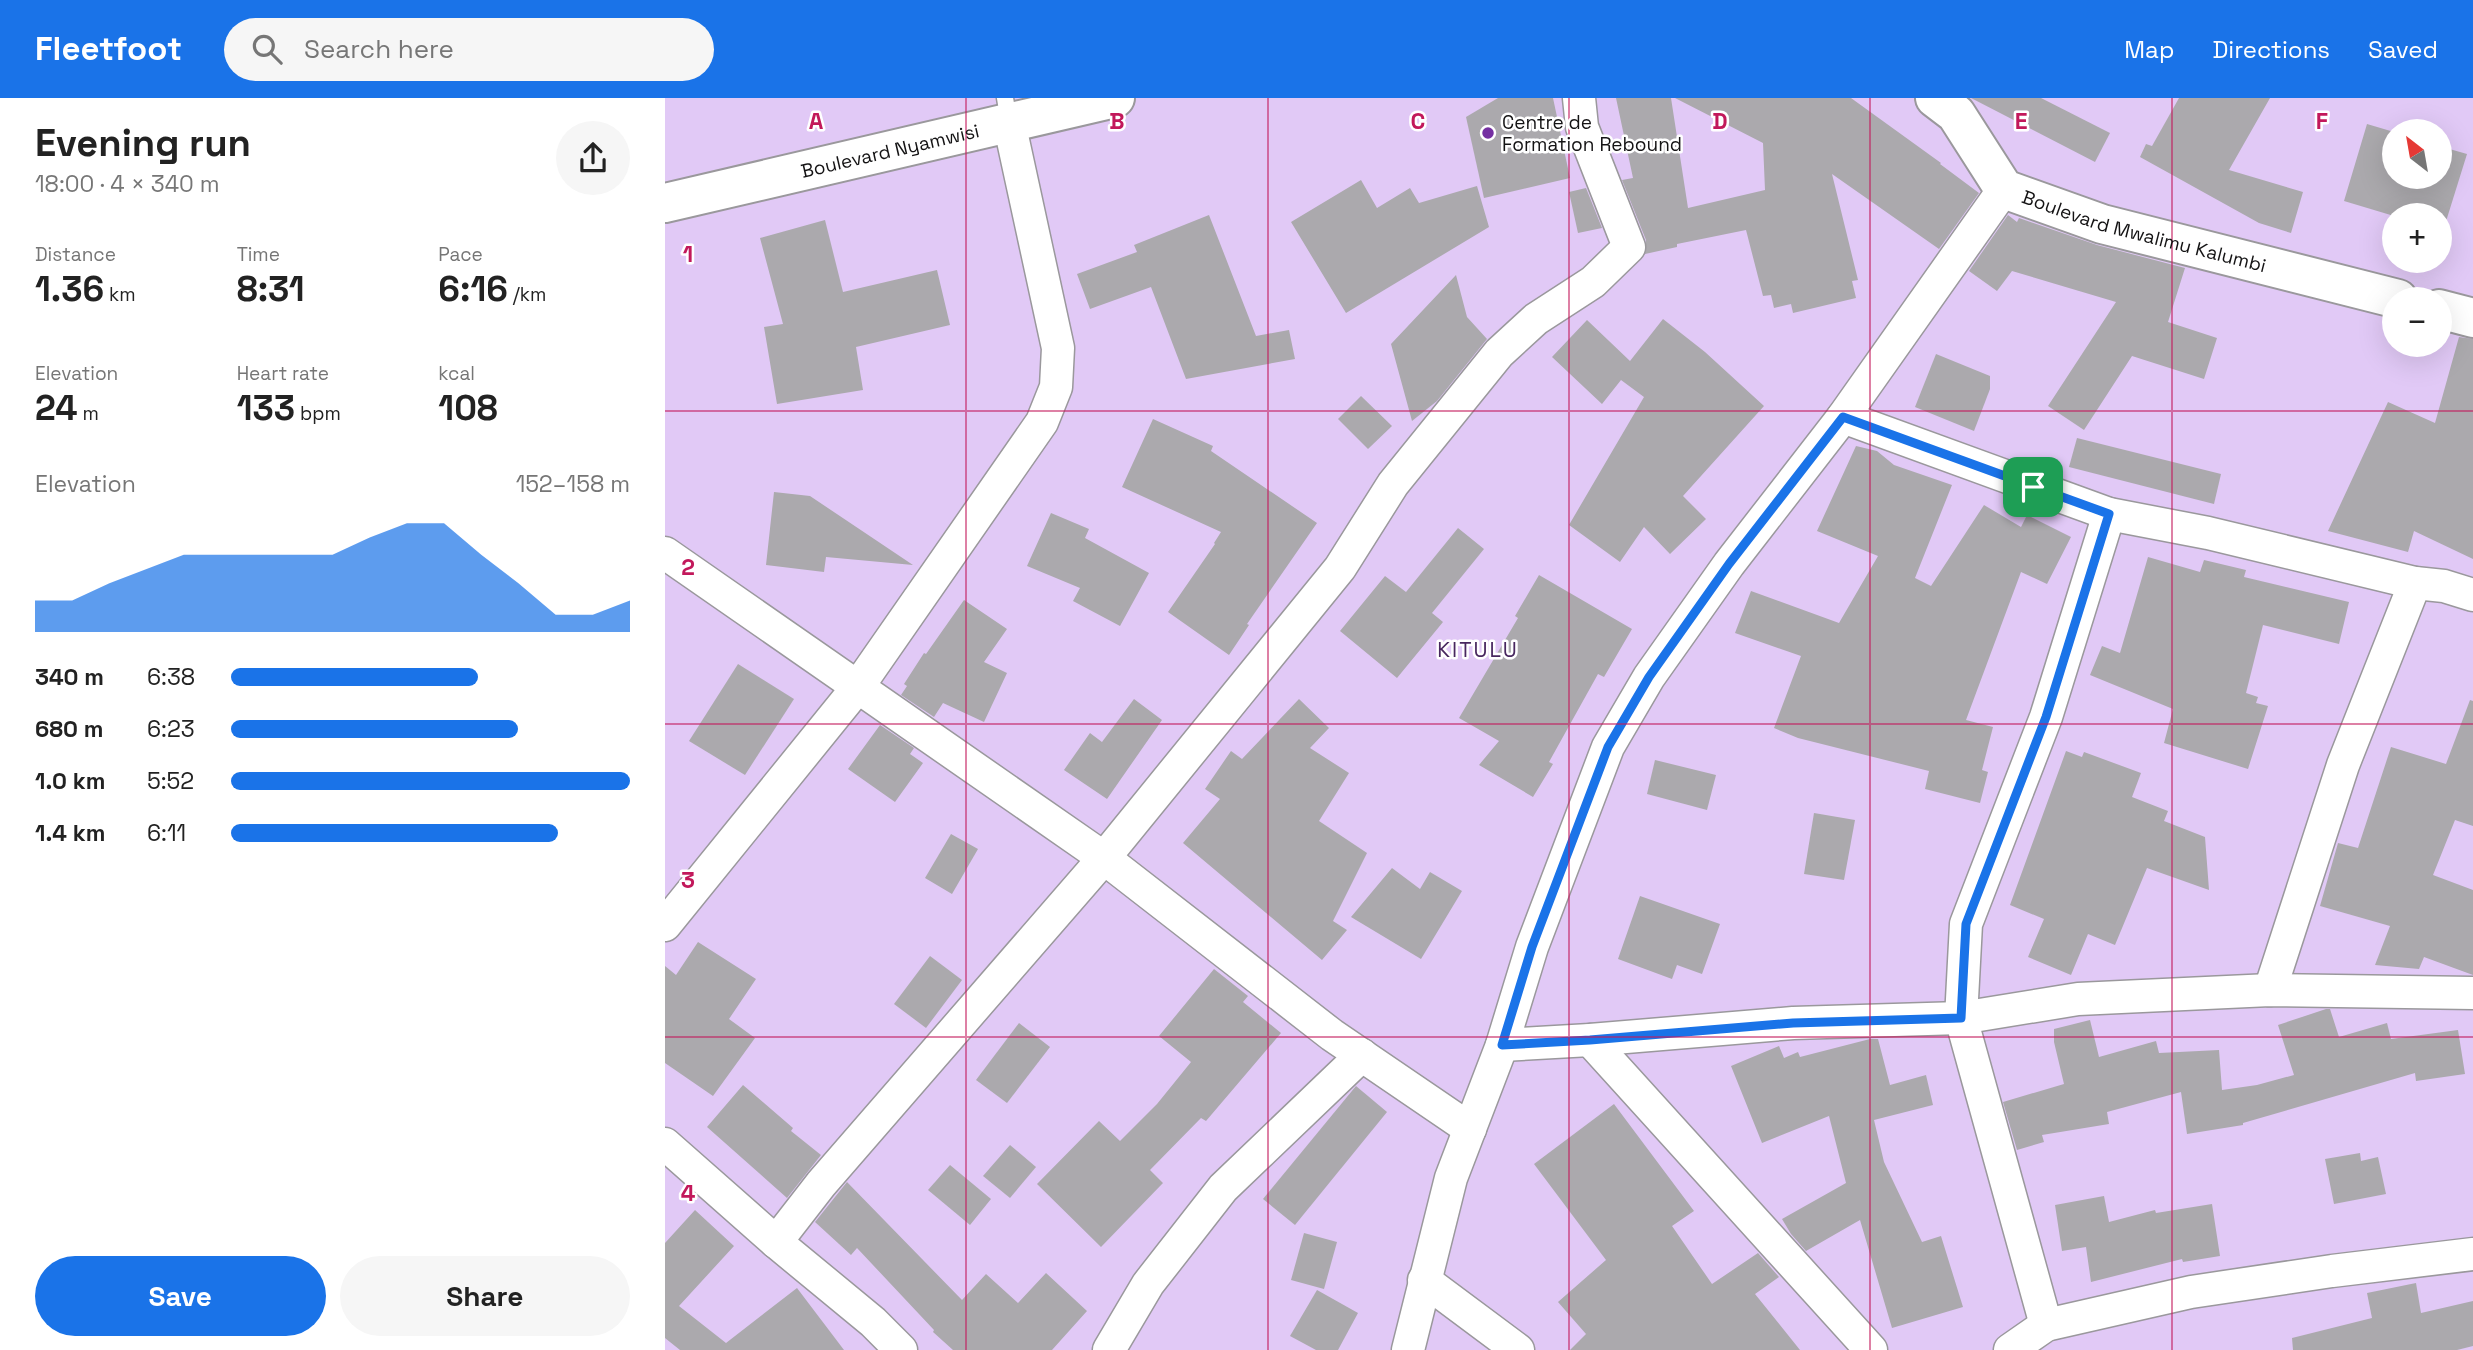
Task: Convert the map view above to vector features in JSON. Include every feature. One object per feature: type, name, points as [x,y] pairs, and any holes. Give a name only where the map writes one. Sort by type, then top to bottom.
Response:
[{"type":"street","name":"Boulevard Nyamwisi","points":[[665,203],[1007,110],[1115,98]]},
{"type":"street","points":[[776,1242],[821,1184],[1104,858],[1340,568],[1393,484],[1499,353],[1536,319],[1593,282],[1629,247],[1582,127],[1579,98]]},
{"type":"street","name":"Boulevard Mwalimu Kalumbi","points":[[1948,103],[2004,189],[2102,224],[2382,295]]},
{"type":"street","points":[[665,925],[857,688],[1042,422],[1056,387],[1058,348],[1007,110]]},
{"type":"street","points":[[1408,1350],[1451,1178],[1502,1045],[1532,947],[1608,747],[1649,677],[1729,564],[1843,417],[2004,189]]},
{"type":"street","points":[[2452,312],[2473,318]]},
{"type":"street","points":[[1843,417],[2109,514],[2208,533],[2415,583],[2444,586],[2473,595]]},
{"type":"street","points":[[2057,1333],[1961,1018],[1966,924],[2046,717],[2109,514]]},
{"type":"street","points":[[665,553],[1104,858],[1332,1035],[1470,1129]]},
{"type":"street","points":[[2270,990],[2343,765],[2415,583]]},
{"type":"street","points":[[1502,1045],[1793,1023],[1961,1018],[2078,999],[2270,990],[2473,993]]},
{"type":"street","points":[[1590,1040],[1871,1350]]},
{"type":"street","points":[[1109,1350],[1148,1284],[1223,1188],[1362,1055]]},
{"type":"street","points":[[665,1144],[776,1242],[873,1322],[901,1350]]},
{"type":"street","points":[[2010,1350],[2191,1292],[2473,1254]]},
{"type":"street","points":[[1424,1280],[1518,1350]]},
{"type":"shaded area","points":[[665,98],[2473,98],[2473,1350],[665,1350]]},
{"type":"building","points":[[1498,98],[1553,98],[1570,178],[1484,198],[1466,117]]},
{"type":"building","points":[[1616,98],[1671,98],[1688,208],[1765,190],[1763,143],[1675,98],[1851,98],[1979,193],[1939,249],[1832,174],[1858,280],[1852,281],[1856,298],[1793,313],[1791,304],[1774,308],[1771,295],[1763,296],[1746,230],[1677,244],[1677,247],[1645,254],[1646,240],[1622,180],[1633,178]]},
{"type":"building","points":[[1971,98],[2041,98],[2110,133],[2095,162]]},
{"type":"building","points":[[2179,98],[2270,98],[2229,170],[2303,192],[2291,233],[2259,223],[2140,157],[2146,144],[2152,146]]},
{"type":"building","points":[[2367,124],[2382,128],[2382,189],[2452,189],[2452,150],[2467,154],[2452,203],[2382,203],[2382,212],[2344,201]]},
{"type":"building","points":[[1361,180],[1377,208],[1410,188],[1419,203],[1477,186],[1489,227],[1346,313],[1291,222]]},
{"type":"building","points":[[1586,188],[1602,228],[1578,233],[1569,192]]},
{"type":"building","points":[[1209,215],[1256,336],[1289,330],[1295,359],[1186,379],[1151,287],[1090,309],[1077,274],[1137,252],[1134,245]]},
{"type":"building","points":[[2008,215],[2017,222],[2019,218],[2097,245],[2185,268],[2168,322],[2217,338],[2204,379],[2132,356],[2084,430],[2048,406],[2116,302],[2012,271],[1997,291],[1969,271]]},
{"type":"building","points":[[825,220],[843,292],[937,270],[950,325],[856,347],[863,390],[777,404],[764,327],[783,324],[760,238]]},
{"type":"building","points":[[1456,275],[1467,317],[1487,339],[1437,401],[1412,421],[1391,344]]},
{"type":"building","points":[[1663,319],[1705,352],[1764,406],[1683,496],[1706,519],[1670,554],[1644,527],[1620,562],[1569,525],[1644,397],[1621,380],[1602,404],[1552,357],[1587,320],[1630,361]]},
{"type":"building","points":[[2459,337],[2473,339],[2473,559],[2414,531],[2408,552],[2328,531],[2388,402],[2435,423]]},
{"type":"building","points":[[1936,354],[1990,376],[1990,389],[1974,431],[1915,407]]},
{"type":"building","points":[[1361,396],[1392,426],[1368,449],[1338,419]]},
{"type":"building","points":[[1153,419],[1213,446],[1211,451],[1317,523],[1247,624],[1249,625],[1229,655],[1168,612],[1221,532],[1122,487]]},
{"type":"building","points":[[2077,438],[2221,474],[2214,504],[2069,467]]},
{"type":"building","points":[[1856,446],[1877,451],[1894,465],[1952,485],[1915,578],[1931,586],[1984,505],[2021,527],[2027,515],[2071,537],[2047,584],[2021,572],[1966,720],[1993,727],[1982,770],[1988,772],[1980,803],[1925,789],[1929,771],[1798,738],[1774,728],[1801,656],[1735,633],[1751,591],[1839,623],[1878,556],[1817,531]]},
{"type":"building","points":[[774,492],[810,496],[913,565],[826,557],[824,572],[766,565]]},
{"type":"building","points":[[1051,513],[1089,529],[1085,538],[1149,573],[1120,626],[1073,601],[1080,588],[1027,566]]},
{"type":"building","points":[[1458,528],[1484,549],[1432,613],[1443,622],[1397,678],[1340,631],[1385,576],[1406,592]]},
{"type":"building","points":[[2148,557],[2200,572],[2204,560],[2246,570],[2244,577],[2349,602],[2339,644],[2263,625],[2246,693],[2258,697],[2256,703],[2268,706],[2248,769],[2164,743],[2173,709],[2090,675],[2102,646],[2120,653]]},
{"type":"building","points":[[1539,575],[1632,629],[1604,677],[1598,674],[1549,762],[1553,764],[1533,797],[1479,765],[1499,741],[1459,718],[1518,618],[1515,616]]},
{"type":"building","points":[[964,600],[1007,629],[984,662],[1007,673],[984,722],[943,703],[934,717],[901,695],[907,686],[904,684],[924,653],[926,654]]},
{"type":"building","points":[[738,664],[794,699],[745,775],[689,741]]},
{"type":"building","points":[[1134,699],[1162,720],[1107,799],[1064,770],[1090,733],[1102,742]]},
{"type":"building","points":[[1299,699],[1329,728],[1310,748],[1349,773],[1319,821],[1367,853],[1333,921],[1347,930],[1322,960],[1183,843],[1220,799],[1205,789],[1231,751],[1242,759]]},
{"type":"building","points":[[2470,700],[2473,701],[2473,826],[2455,820],[2433,875],[2473,890],[2473,975],[2424,957],[2419,969],[2375,965],[2390,926],[2320,906],[2338,843],[2358,848],[2391,747],[2446,764]]},
{"type":"building","points":[[880,725],[914,748],[910,754],[923,763],[895,802],[848,769]]},
{"type":"building","points":[[2066,751],[2082,757],[2084,752],[2141,773],[2132,797],[2168,811],[2164,821],[2205,837],[2209,890],[2147,868],[2115,945],[2088,934],[2071,975],[2028,957],[2044,919],[2010,905]]},
{"type":"building","points":[[1655,760],[1716,775],[1707,810],[1647,794]]},
{"type":"building","points":[[1814,813],[1855,820],[1844,880],[1804,874]]},
{"type":"building","points":[[951,834],[978,849],[952,894],[925,878]]},
{"type":"building","points":[[1392,868],[1420,889],[1430,872],[1462,891],[1421,959],[1351,917]]},
{"type":"building","points":[[1640,896],[1720,924],[1702,974],[1677,965],[1672,979],[1618,959]]},
{"type":"building","points":[[698,942],[756,979],[729,1019],[755,1038],[713,1096],[665,1063],[665,966],[676,975]]},
{"type":"building","points":[[930,956],[962,980],[926,1028],[894,1004]]},
{"type":"building","points":[[1214,969],[1248,996],[1243,1002],[1281,1033],[1206,1121],[1201,1118],[1150,1170],[1163,1183],[1101,1247],[1037,1184],[1099,1121],[1120,1141],[1157,1104],[1191,1062],[1159,1036]]},
{"type":"building","points":[[2330,1009],[2339,1037],[2387,1023],[2391,1039],[2458,1030],[2465,1074],[2416,1081],[2415,1073],[2243,1125],[2187,1134],[2181,1092],[2107,1112],[2109,1124],[2042,1135],[2044,1142],[2017,1150],[2003,1102],[2064,1084],[2054,1042],[2054,1029],[2090,1020],[2099,1057],[2156,1041],[2159,1053],[2219,1050],[2222,1090],[2257,1085],[2294,1075],[2278,1025]]},
{"type":"building","points":[[1019,1023],[1050,1047],[1007,1103],[976,1080]]},
{"type":"building","points":[[1878,1039],[1890,1085],[1926,1075],[1933,1105],[1874,1120],[1884,1162],[1922,1242],[1941,1236],[1963,1307],[1892,1328],[1860,1220],[1806,1251],[1782,1219],[1846,1183],[1829,1116],[1762,1143],[1731,1066],[1779,1046],[1784,1058],[1798,1052],[1800,1057]]},
{"type":"building","points":[[743,1085],[793,1128],[791,1131],[821,1155],[787,1198],[707,1127]]},
{"type":"building","points":[[1356,1086],[1387,1112],[1295,1225],[1263,1199]]},
{"type":"building","points":[[1614,1104],[1694,1211],[1672,1226],[1712,1284],[1758,1253],[1779,1277],[1755,1294],[1800,1350],[1570,1350],[1586,1334],[1558,1302],[1606,1260],[1534,1164]]},
{"type":"building","points":[[1010,1145],[1036,1167],[1010,1198],[983,1176]]},
{"type":"building","points":[[2360,1153],[2361,1161],[2378,1157],[2386,1194],[2334,1204],[2325,1159]]},
{"type":"building","points":[[950,1165],[991,1199],[970,1225],[928,1190]]},
{"type":"building","points":[[847,1182],[962,1300],[986,1274],[1018,1303],[1046,1273],[1087,1311],[1052,1350],[953,1350],[933,1332],[857,1248],[851,1255],[815,1222]]},
{"type":"building","points":[[2104,1196],[2109,1222],[2155,1210],[2156,1213],[2212,1204],[2220,1256],[2183,1262],[2182,1259],[2091,1282],[2086,1247],[2062,1251],[2055,1205]]},
{"type":"building","points":[[695,1210],[734,1246],[679,1306],[726,1343],[797,1288],[844,1350],[680,1350],[665,1338],[665,1243]]},
{"type":"building","points":[[1304,1233],[1337,1242],[1324,1289],[1291,1280]]},
{"type":"building","points":[[2416,1283],[2421,1313],[2473,1301],[2473,1346],[2457,1350],[2293,1350],[2292,1338],[2372,1318],[2367,1293]]},
{"type":"building","points":[[1317,1290],[1358,1313],[1338,1350],[1316,1350],[1290,1336]]},
{"type":"place","name":"Centre de Formation Rebound","points":[[1488,133]]},
{"type":"district","name":"KITULU","points":[[1478,649]]},
{"type":"route","points":[[1843,417],[2033,487],[2109,514],[2046,717],[1966,924],[1961,1018],[1793,1023],[1502,1045],[1532,947],[1608,747],[1649,677],[1729,564],[1843,417]]}]
